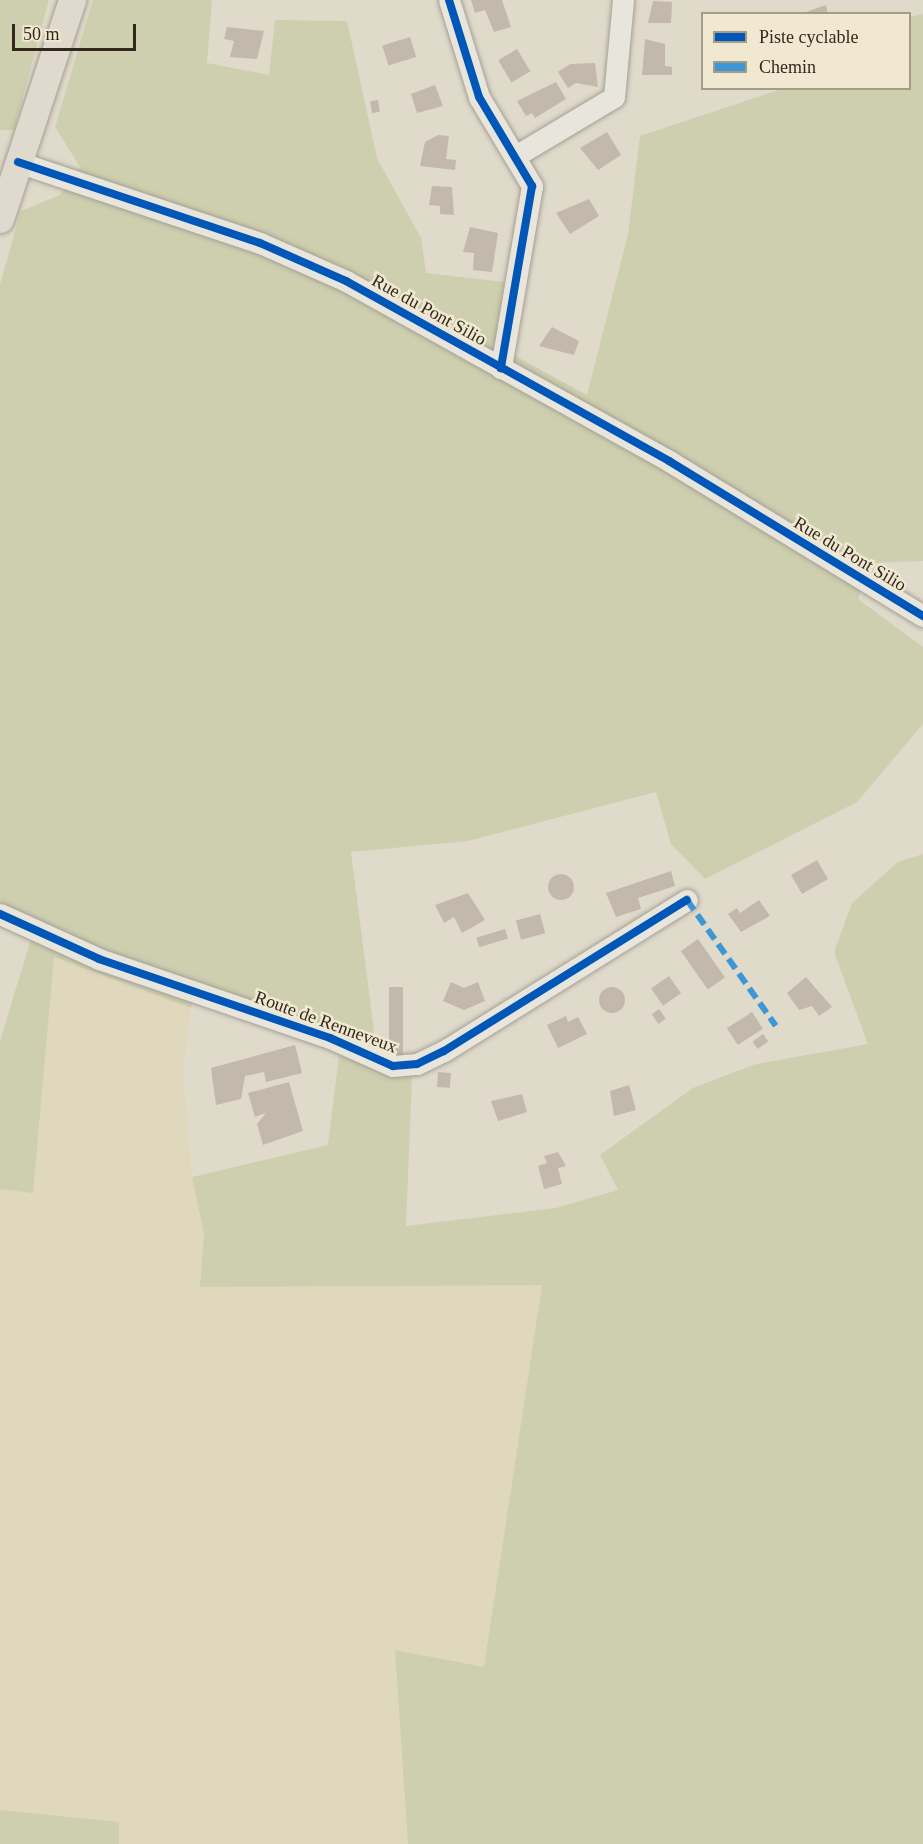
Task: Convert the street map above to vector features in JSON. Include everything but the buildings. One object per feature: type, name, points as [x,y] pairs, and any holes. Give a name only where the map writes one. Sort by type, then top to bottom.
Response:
[{"type":"main road","points":[[39,96],[61,0]]},
{"type":"main road","points":[[0,219],[72,0]]},
{"type":"street","points":[[449,0],[478,97],[518,154],[532,186],[501,368]]},
{"type":"street","points":[[518,154],[614,97],[623,0]]},
{"type":"street","name":"Rue du Pont Silio","points":[[18,162],[260,243],[346,281],[669,461],[923,616]]},
{"type":"street","name":"Route de Renneveux","points":[[0,914],[99,959],[330,1038],[393,1066],[417,1064],[444,1051],[687,900]]},
{"type":"shaded area","points":[[54,957],[191,1008],[183,1070],[192,1177],[204,1233],[200,1287],[542,1284],[484,1667],[395,1650],[408,1844],[119,1844],[119,1822],[0,1810],[0,1189],[33,1192]]},
{"type":"green space","points":[[0,0],[49,0],[14,130],[0,130]]},
{"type":"green space","points":[[93,0],[212,0],[207,63],[269,75],[275,20],[347,21],[377,158],[421,238],[426,273],[504,282],[497,346],[587,395],[628,234],[640,136],[779,90],[911,90],[911,17],[923,14],[923,561],[870,563],[858,599],[923,647],[923,724],[857,802],[705,879],[671,844],[656,792],[468,841],[351,852],[376,1047],[195,980],[191,1008],[54,957],[33,1193],[0,1189],[0,1041],[35,926],[0,905],[0,284],[21,211],[60,195],[80,167],[55,127]]},
{"type":"green space","points":[[923,854],[923,1844],[408,1844],[395,1650],[484,1667],[542,1285],[200,1287],[204,1233],[192,1177],[328,1145],[339,1056],[412,1077],[406,1226],[556,1208],[618,1190],[600,1155],[693,1088],[756,1064],[868,1044],[834,952],[852,903],[898,862]]},
{"type":"green space","points":[[0,1810],[119,1822],[119,1844],[0,1844]]},
{"type":"marked path","points":[[687,900],[776,1026]]},
{"type":"cycle path","points":[[449,0],[479,97],[532,186],[501,368]]},
{"type":"cycle path","points":[[18,162],[260,243],[346,281],[669,461],[923,616]]},
{"type":"cycle path","points":[[0,914],[99,959],[330,1038],[393,1066],[417,1064],[444,1051],[687,900]]}]
